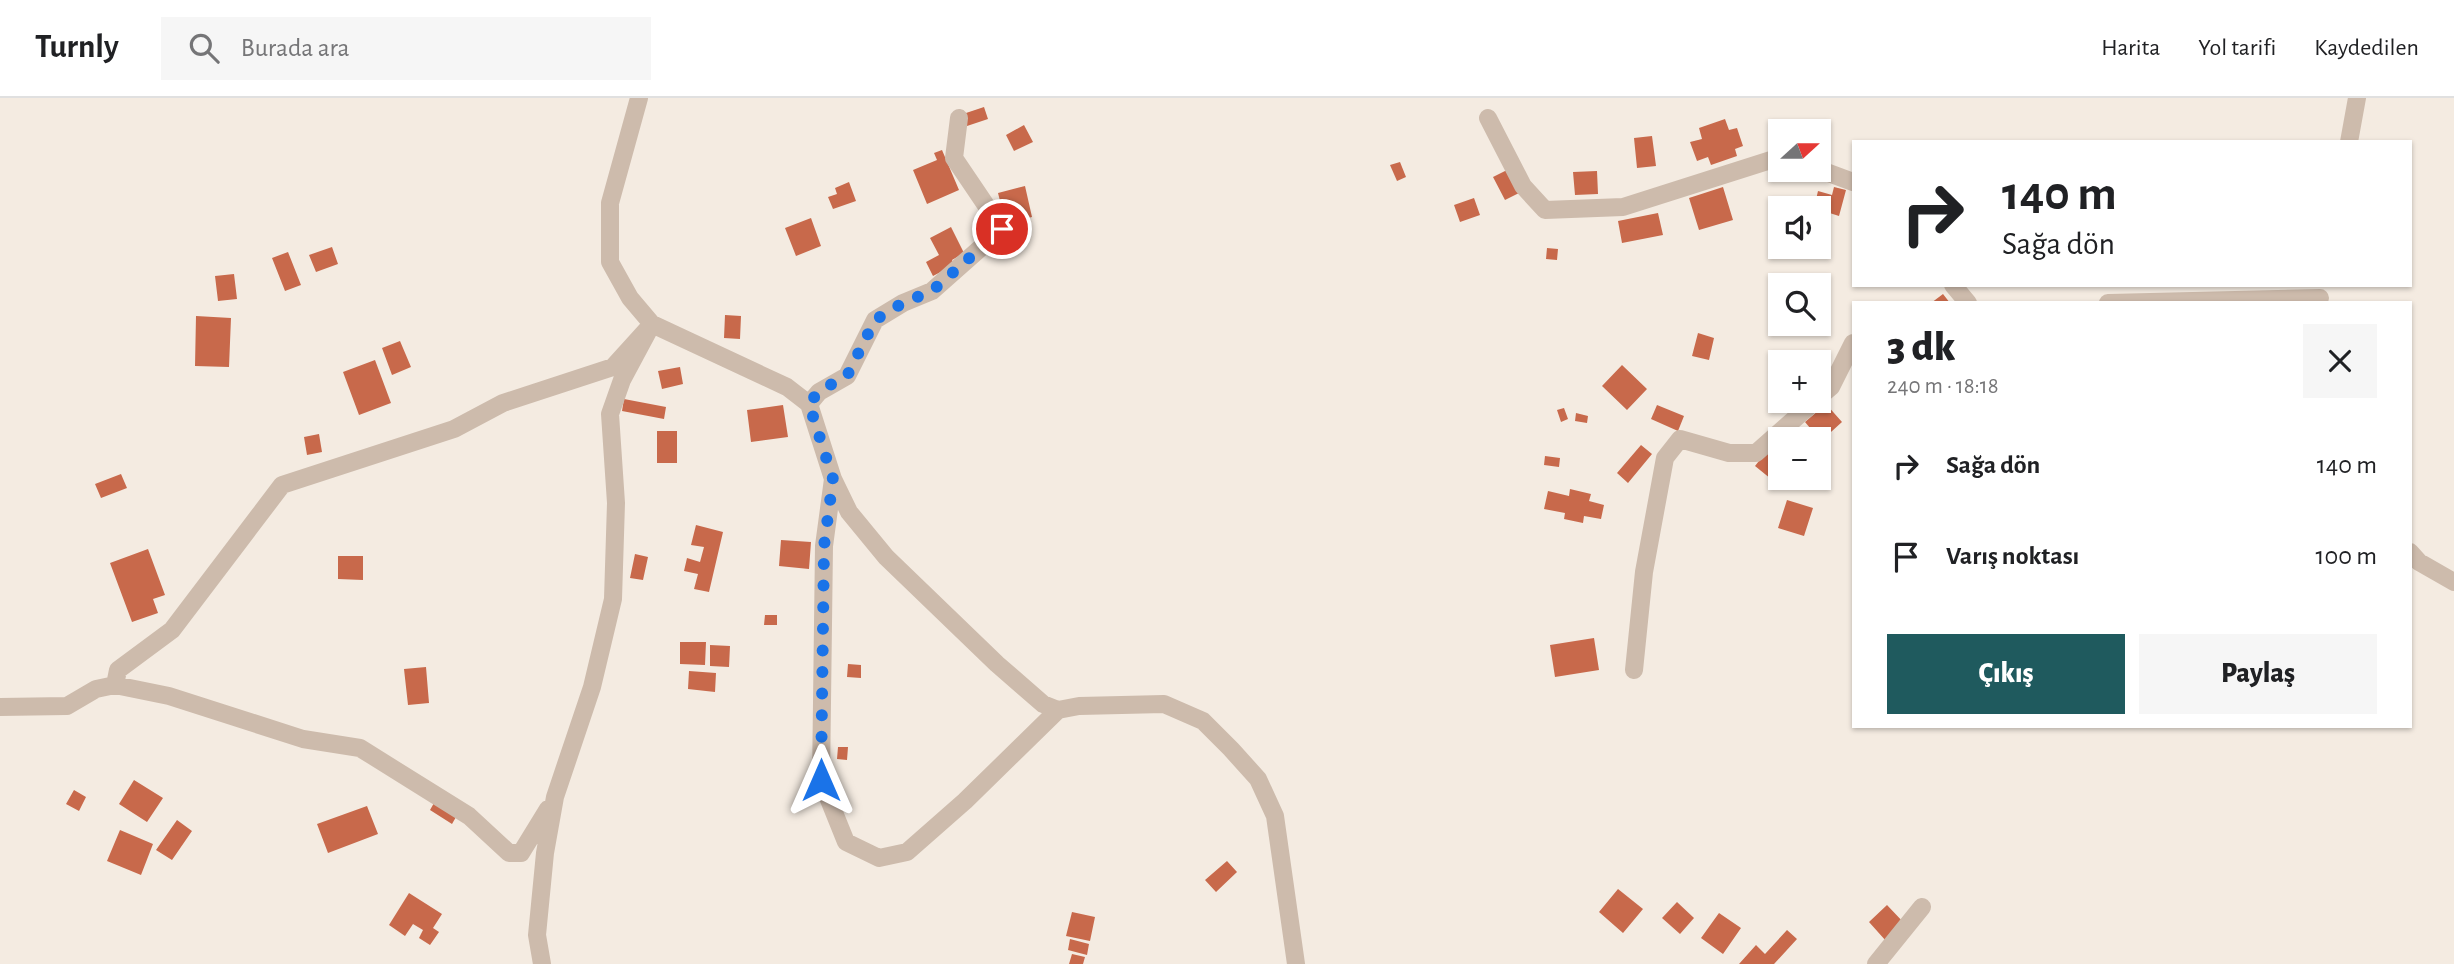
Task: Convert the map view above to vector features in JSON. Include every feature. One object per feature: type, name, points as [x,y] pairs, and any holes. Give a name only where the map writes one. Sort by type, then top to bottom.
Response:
[{"type":"street","points":[[639,98],[610,203],[610,262],[629,298],[652,324],[787,387],[809,404],[833,479],[849,512],[886,557],[1043,704],[1058,710],[1079,706],[1164,704],[1203,721],[1258,779],[1275,816],[1296,964]]},
{"type":"street","points":[[2349,140],[2357,98]]},
{"type":"street","points":[[809,404],[819,391],[847,376],[875,320],[903,303],[932,291],[1002,229],[954,158],[959,118]]},
{"type":"street","points":[[1488,118],[1523,186],[1545,210],[1623,207],[1768,161]]},
{"type":"street","points":[[1831,174],[1852,182]]},
{"type":"street","points":[[1955,287],[1966,301]]},
{"type":"street","points":[[2161,301],[2320,295]]},
{"type":"street","points":[[116,685],[118,670],[172,630],[282,485],[454,429],[503,403],[613,367],[652,324]]},
{"type":"street","points":[[542,964],[537,935],[545,853],[555,796],[592,687],[612,599],[616,503],[610,414],[622,380],[652,324]]},
{"type":"street","points":[[1831,385],[1852,345]]},
{"type":"street","points":[[1634,670],[1644,572],[1665,458],[1680,439],[1729,453],[1756,453],[1800,413]]},
{"type":"street","points":[[833,479],[824,546],[821,780],[846,842],[879,858],[907,852],[965,801],[1058,710]]},
{"type":"street","points":[[2412,554],[2419,562],[2454,582]]},
{"type":"street","points":[[0,707],[67,706],[96,690],[116,685],[169,696],[303,739],[360,748],[469,816],[509,853],[521,853],[555,796]]},
{"type":"street","points":[[1876,964],[1922,906]]},
{"type":"building","points":[[984,107],[988,119],[967,126],[963,114]]},
{"type":"building","points":[[1725,119],[1729,130],[1737,128],[1743,146],[1735,149],[1737,156],[1711,165],[1708,157],[1697,161],[1690,142],[1702,139],[1699,128]]},
{"type":"building","points":[[1024,125],[1033,142],[1014,151],[1006,135]]},
{"type":"building","points":[[1652,136],[1656,166],[1637,168],[1634,138]]},
{"type":"building","points":[[942,150],[959,190],[927,204],[913,170],[937,160],[934,153]]},
{"type":"building","points":[[1400,162],[1406,177],[1397,181],[1390,165]]},
{"type":"building","points":[[1509,169],[1521,192],[1505,200],[1493,177]]},
{"type":"building","points":[[1597,171],[1598,194],[1575,195],[1573,172]]},
{"type":"building","points":[[849,182],[856,201],[833,209],[828,197],[837,194],[835,188]]},
{"type":"building","points":[[1025,186],[1032,217],[1006,224],[998,193]]},
{"type":"building","points":[[1723,187],[1733,220],[1699,230],[1689,198]]},
{"type":"building","points":[[1834,187],[1846,190],[1839,216],[1831,213],[1831,196],[1817,196],[1818,191],[1832,195]]},
{"type":"building","points":[[1474,198],[1480,215],[1460,222],[1454,205]]},
{"type":"building","points":[[1658,213],[1663,235],[1622,243],[1618,221]]},
{"type":"building","points":[[811,218],[821,246],[796,256],[785,228]]},
{"type":"building","points":[[951,227],[964,253],[952,260],[954,265],[933,276],[926,262],[939,255],[930,238]]},
{"type":"building","points":[[332,247],[338,264],[316,272],[309,255]]},
{"type":"building","points":[[1547,248],[1558,249],[1557,260],[1546,259]]},
{"type":"building","points":[[288,252],[301,285],[285,291],[272,258]]},
{"type":"building","points":[[234,274],[237,299],[218,301],[215,276]]},
{"type":"building","points":[[1943,294],[1948,301],[1934,301]]},
{"type":"building","points":[[725,315],[741,316],[740,339],[724,338]]},
{"type":"building","points":[[196,316],[231,318],[229,367],[195,366]]},
{"type":"building","points":[[1698,333],[1714,338],[1709,360],[1692,356]]},
{"type":"building","points":[[400,341],[411,367],[392,375],[382,348]]},
{"type":"building","points":[[375,360],[391,403],[359,415],[343,372]]},
{"type":"building","points":[[1622,365],[1647,389],[1627,410],[1602,386]]},
{"type":"building","points":[[680,367],[683,384],[662,389],[658,371]]},
{"type":"building","points":[[624,399],[666,407],[664,419],[622,411]]},
{"type":"building","points":[[783,405],[788,437],[751,442],[747,410]]},
{"type":"building","points":[[1657,405],[1684,416],[1678,431],[1651,419]]},
{"type":"building","points":[[1564,408],[1568,419],[1561,422],[1557,410]]},
{"type":"building","points":[[1831,410],[1842,422],[1831,432],[1831,427],[1809,427],[1805,422],[1816,413],[1831,413]]},
{"type":"building","points":[[1576,413],[1588,416],[1587,423],[1575,421]]},
{"type":"building","points":[[657,431],[677,431],[677,463],[657,463]]},
{"type":"building","points":[[319,434],[322,452],[307,455],[304,437]]},
{"type":"building","points":[[1641,445],[1652,454],[1628,483],[1617,473]]},
{"type":"building","points":[[1768,449],[1768,476],[1755,466]]},
{"type":"building","points":[[1545,456],[1560,458],[1559,467],[1544,465]]},
{"type":"building","points":[[121,474],[127,488],[101,498],[95,484]]},
{"type":"building","points":[[1570,489],[1591,494],[1589,501],[1604,505],[1601,519],[1584,516],[1583,523],[1564,519],[1565,513],[1544,509],[1548,491],[1569,496]]},
{"type":"building","points":[[1787,500],[1813,508],[1804,536],[1778,528]]},
{"type":"building","points":[[696,525],[723,532],[709,592],[694,589],[698,574],[684,571],[687,558],[700,562],[704,547],[691,545]]},
{"type":"building","points":[[781,540],[811,542],[809,569],[779,566]]},
{"type":"building","points":[[148,549],[165,595],[153,599],[158,613],[132,622],[110,563]]},
{"type":"building","points":[[635,554],[648,557],[643,580],[630,578]]},
{"type":"building","points":[[338,556],[363,556],[363,580],[338,579]]},
{"type":"building","points":[[765,615],[777,615],[777,625],[764,625]]},
{"type":"building","points":[[1594,638],[1599,670],[1555,677],[1550,645]]},
{"type":"building","points":[[680,642],[706,642],[705,665],[680,664]]},
{"type":"building","points":[[710,645],[730,646],[729,667],[710,666]]},
{"type":"building","points":[[848,664],[861,665],[861,678],[847,677]]},
{"type":"building","points":[[426,667],[429,703],[408,705],[404,669]]},
{"type":"building","points":[[689,671],[716,673],[715,692],[688,689]]},
{"type":"building","points":[[838,747],[848,747],[847,760],[837,759]]},
{"type":"building","points":[[134,780],[163,798],[147,822],[119,804]]},
{"type":"building","points":[[74,790],[86,797],[79,811],[66,804]]},
{"type":"building","points":[[434,803],[456,817],[452,824],[430,810]]},
{"type":"building","points":[[367,806],[378,834],[328,853],[317,824]]},
{"type":"building","points":[[177,820],[192,831],[172,860],[156,850]]},
{"type":"building","points":[[120,830],[153,844],[141,875],[107,861]]},
{"type":"building","points":[[1227,861],[1237,872],[1216,892],[1205,880]]},
{"type":"building","points":[[1618,889],[1643,909],[1623,933],[1599,912]]},
{"type":"building","points":[[409,893],[442,914],[433,928],[439,932],[430,945],[419,938],[423,930],[413,924],[405,936],[389,925]]},
{"type":"building","points":[[1677,902],[1694,918],[1680,934],[1662,918]]},
{"type":"building","points":[[1887,905],[1905,924],[1886,941],[1869,922]]},
{"type":"building","points":[[1072,912],[1095,917],[1090,941],[1066,936]]},
{"type":"building","points":[[1719,913],[1741,928],[1723,954],[1701,938]]},
{"type":"building","points":[[1787,930],[1797,939],[1774,964],[1739,964],[1756,945],[1765,954]]},
{"type":"building","points":[[1070,939],[1089,944],[1087,955],[1068,950]]},
{"type":"building","points":[[1072,954],[1085,957],[1083,964],[1069,964]]},
{"type":"route","points":[[821,780],[824,546],[833,479],[825,447],[809,404],[819,391],[847,376],[875,320],[903,303],[932,291],[1002,229]]}]
